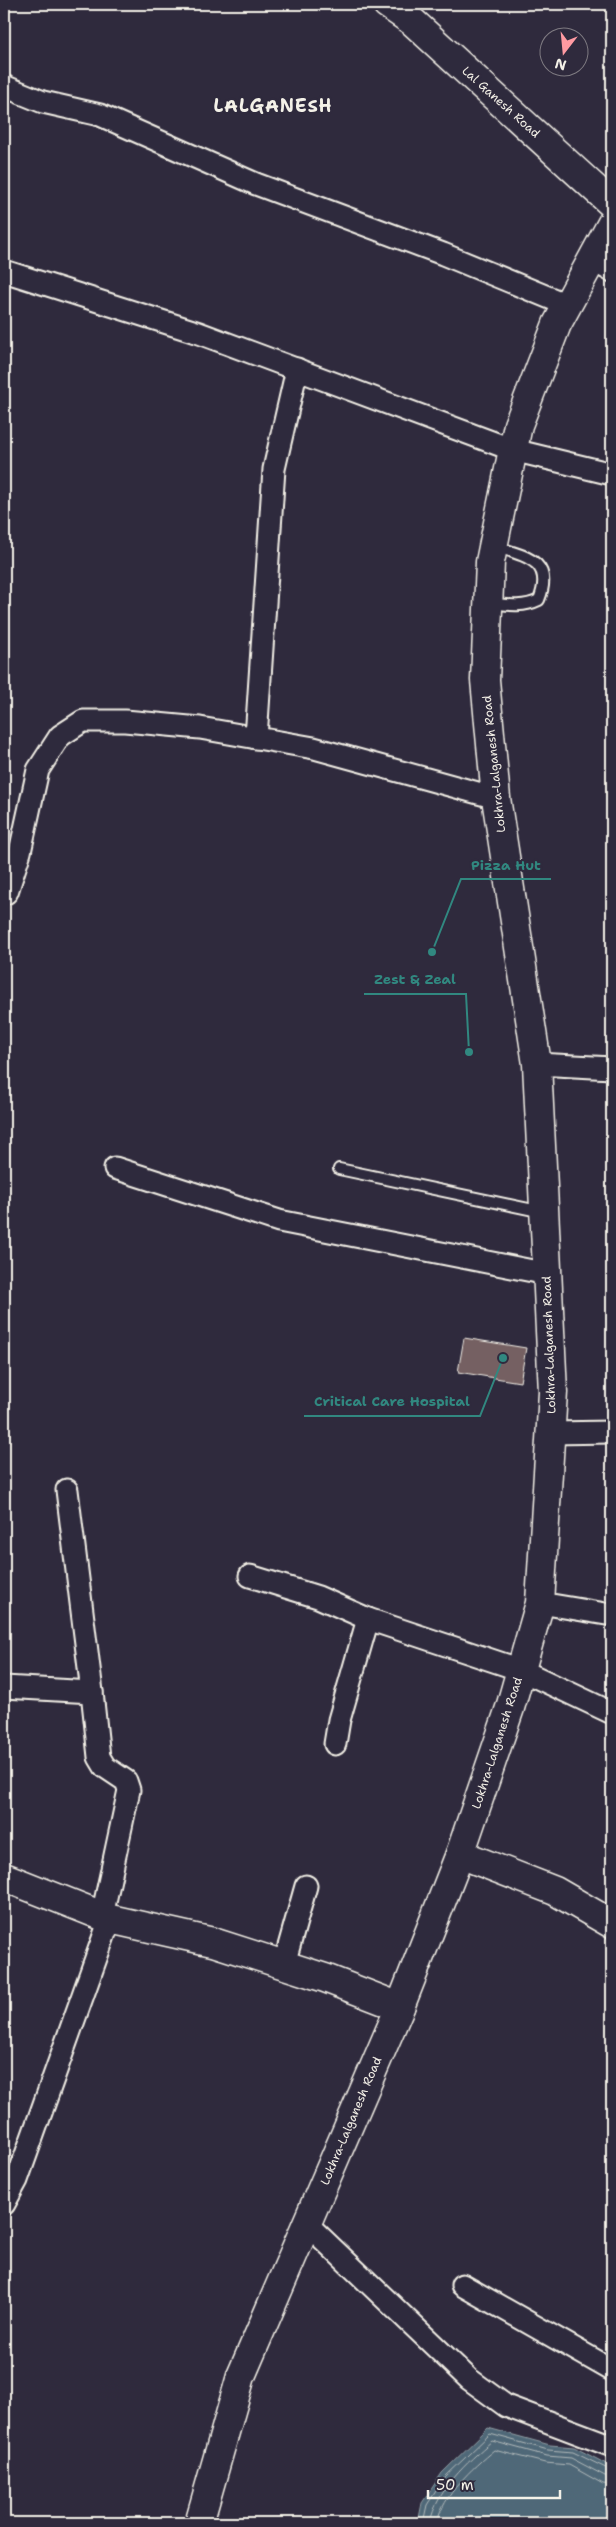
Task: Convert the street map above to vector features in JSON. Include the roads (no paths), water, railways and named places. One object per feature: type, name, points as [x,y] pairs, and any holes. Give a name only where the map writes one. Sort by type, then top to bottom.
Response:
[{"type":"main road","name":"Lal Ganesh Road","points":[[387,4],[413,22],[612,204]]},
{"type":"main road","name":"Lokhra-Lalganesh Road","points":[[199,2523],[241,2376],[400,2008],[460,1854],[521,1670],[540,1603],[553,1392],[548,1274],[537,1064],[496,798],[484,680],[490,562],[518,425],[557,324],[567,306],[602,266],[612,223]]},
{"type":"main road","points":[[460,1854],[555,1890],[612,1924]]},
{"type":"main road","points":[[4,1876],[106,1918],[213,1942],[325,1978],[400,2008]]},
{"type":"street","points":[[4,86],[43,102],[100,115],[256,184],[443,254],[567,306]]},
{"type":"street","points":[[4,271],[199,333],[513,450],[612,474]]},
{"type":"street","points":[[256,738],[274,469],[297,369]]},
{"type":"street","points":[[4,894],[7,892],[20,852],[38,770],[60,736],[83,721],[126,721],[172,725],[314,748],[496,798]]},
{"type":"street","points":[[537,1064],[612,1068]]},
{"type":"street","points":[[115,1168],[279,1221],[548,1274]]},
{"type":"street","points":[[551,1433],[612,1432]]},
{"type":"street","points":[[4,2204],[17,2180],[106,1918],[129,1790],[126,1781],[105,1767],[99,1757],[67,1490]]},
{"type":"street","points":[[250,1576],[318,1597],[368,1619],[521,1670],[612,1713]]},
{"type":"street","points":[[540,1603],[612,1615]]},
{"type":"street","points":[[334,1744],[368,1619]]},
{"type":"street","points":[[4,1687],[92,1692]]},
{"type":"street","points":[[284,1964],[306,1886]]},
{"type":"street","points":[[307,2224],[469,2380],[506,2406],[612,2446]]},
{"type":"street","points":[[462,2285],[612,2370]]},
{"type":"lane","points":[[488,602],[516,606],[530,604],[539,600],[544,587],[543,571],[538,562],[493,546]]},
{"type":"lane","points":[[339,1169],[544,1212]]},
{"type":"water","points":[[488,2428],[550,2445],[574,2447],[612,2467],[612,2523],[418,2523],[422,2503],[442,2473]]},
{"type":"place","name":"Pizza Hut","points":[[432,952]]},
{"type":"place","name":"Zest & Zeal","points":[[469,1052]]},
{"type":"place","name":"Critical Care Hospital","points":[[503,1358]]},
{"type":"district","name":"LALGANESH","points":[[273,106]]}]
